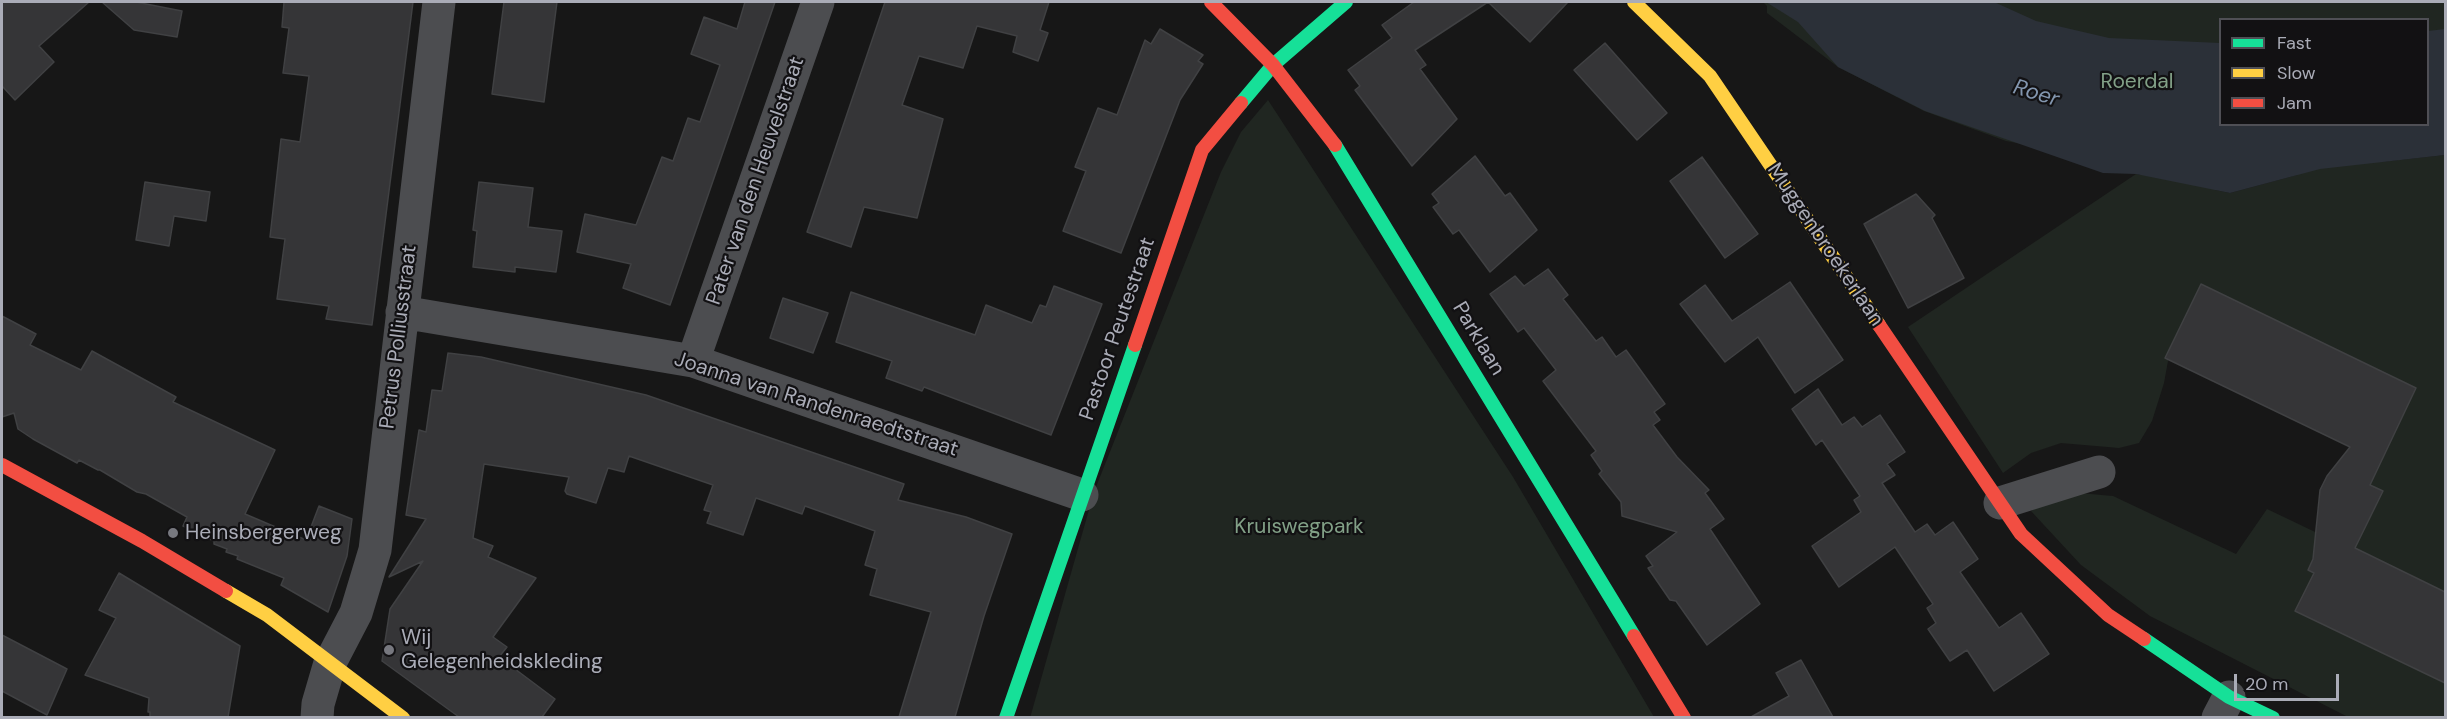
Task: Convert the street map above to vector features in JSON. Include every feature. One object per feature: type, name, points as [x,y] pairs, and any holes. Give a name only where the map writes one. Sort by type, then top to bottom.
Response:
[{"type":"street","name":"Petrus Polliusstraat","points":[[317,717],[318,704],[330,663],[356,613],[375,550],[439,2]]},
{"type":"street","name":"Pater van den Heuvelstraat","points":[[693,361],[818,2]]},
{"type":"street","name":"Parklaan","points":[[1211,2],[1273,65],[1337,148],[1684,717]]},
{"type":"street","name":"Pastoor Peutestraat","points":[[1006,717],[1202,150],[1273,65],[1346,2]]},
{"type":"street","name":"Muggenbroekerlaan","points":[[1634,2],[1710,76],[2021,534],[2108,615],[2223,707],[2273,717]]},
{"type":"street","name":"Joanna van Randenraedtstraat","points":[[402,312],[693,361],[1082,495]]},
{"type":"street","points":[[2,465],[142,541],[267,615],[403,717]]},
{"type":"street","points":[[2000,502],[2098,471]]},
{"type":"green space","points":[[1763,2],[2445,2],[2445,152],[2380,162],[2445,155],[2445,717],[2348,717],[2150,616],[2081,565],[2031,511],[2051,497],[2079,493],[2113,496],[2236,554],[2267,509],[2334,541],[2378,457],[2170,350],[2164,383],[2152,421],[2139,443],[2119,448],[2061,443],[2031,453],[2003,473],[1908,327],[2136,174],[2142,175],[2114,161],[2006,141],[1924,111],[1838,67],[1767,13],[1767,6]],"holes":[[[2297,175],[2230,193],[2215,190]]]},
{"type":"green space","name":"Kruiswegpark","points":[[1268,100],[1513,477],[1654,717],[1030,718],[1094,492],[1221,172],[1241,132]]},
{"type":"water","name":"Roerdal","points":[[1766,2],[1994,2],[2036,21],[2109,38],[2219,43],[2219,126],[2429,126],[2429,31],[2445,29],[2445,155],[2320,169],[2230,193],[2136,174],[2103,173],[1925,111],[1838,67],[1798,22]]},
{"type":"building","points":[[2,2],[89,2],[39,46],[54,62],[15,100],[2,86]]},
{"type":"building","points":[[102,2],[136,2],[182,11],[177,37],[134,30]]},
{"type":"building","points":[[284,2],[413,2],[372,325],[326,319],[329,306],[277,299],[285,239],[270,237],[281,139],[300,142],[309,76],[283,73],[289,28],[282,27]]},
{"type":"building","points":[[504,2],[557,2],[544,102],[492,94]]},
{"type":"building","points":[[745,2],[775,2],[670,305],[623,288],[631,264],[577,252],[585,214],[636,225],[662,157],[673,161],[688,118],[700,122],[720,65],[691,54],[704,17],[737,29]]},
{"type":"building","points":[[885,2],[1049,2],[1040,30],[1048,33],[1038,61],[1013,52],[1017,36],[977,26],[963,68],[919,56],[902,105],[943,119],[917,218],[864,207],[851,247],[807,232]]},
{"type":"building","points":[[1414,2],[1488,2],[1415,50],[1426,65],[1420,69],[1457,119],[1412,166],[1355,90],[1360,86],[1348,70],[1392,38],[1382,25]]},
{"type":"building","points":[[1488,2],[1568,2],[1530,42]]},
{"type":"building","points":[[1160,29],[1203,55],[1198,61],[1203,64],[1180,100],[1121,253],[1063,231],[1086,171],[1075,167],[1098,108],[1117,115],[1145,40],[1151,44]]},
{"type":"building","points":[[1605,43],[1667,113],[1637,140],[1574,70]]},
{"type":"building","points":[[1475,156],[1505,196],[1510,193],[1537,230],[1490,272],[1459,230],[1453,234],[1433,207],[1439,203],[1432,194]]},
{"type":"building","points":[[1702,157],[1758,234],[1725,258],[1670,181]]},
{"type":"building","points":[[145,182],[210,192],[206,221],[174,216],[169,246],[136,240]]},
{"type":"building","points":[[479,182],[533,188],[528,227],[562,231],[556,272],[515,267],[515,272],[473,267],[477,231],[473,230]]},
{"type":"building","points":[[1916,194],[1935,215],[1932,218],[1964,278],[1908,308],[1864,224]]},
{"type":"building","points":[[1548,269],[1568,295],[1563,299],[1596,341],[1602,337],[1616,357],[1626,350],[1665,404],[1654,412],[1660,420],[1653,425],[1677,457],[1709,490],[1705,493],[1724,519],[1710,529],[1760,604],[1707,645],[1676,601],[1670,600],[1648,568],[1653,566],[1646,556],[1677,532],[1622,516],[1621,502],[1599,474],[1602,471],[1591,455],[1596,451],[1543,381],[1556,370],[1524,328],[1518,332],[1490,294],[1515,276],[1524,286]]},
{"type":"building","points":[[1790,282],[1843,360],[1795,393],[1758,337],[1725,362],[1680,304],[1705,285],[1732,321]]},
{"type":"building","points":[[2201,284],[2416,388],[2370,485],[2383,491],[2355,548],[2445,592],[2445,683],[2295,611],[2314,573],[2308,570],[2313,559],[2320,490],[2327,476],[2350,447],[2165,358]]},
{"type":"building","points":[[1054,286],[1102,304],[1051,435],[924,387],[922,391],[886,378],[892,361],[836,342],[851,292],[975,335],[986,305],[1032,323],[1040,305],[1046,307]]},
{"type":"building","points":[[783,298],[828,313],[813,353],[770,338]]},
{"type":"building","points":[[2,316],[36,334],[30,345],[81,370],[92,351],[176,397],[173,402],[275,450],[245,514],[306,540],[319,506],[352,519],[347,556],[328,612],[281,585],[284,578],[237,559],[238,556],[226,552],[227,549],[214,544],[214,541],[183,526],[187,517],[100,470],[79,460],[77,463],[33,439],[18,429],[14,413],[2,417]]},
{"type":"building","points":[[448,353],[481,357],[646,395],[904,484],[898,500],[966,517],[1012,534],[984,616],[955,717],[899,717],[931,612],[870,595],[877,569],[865,565],[875,531],[805,506],[802,514],[756,498],[743,535],[707,523],[711,512],[704,510],[713,485],[629,456],[624,472],[608,468],[596,503],[567,494],[565,491],[569,477],[484,464],[473,538],[493,546],[488,557],[536,578],[493,637],[507,647],[499,657],[555,699],[542,717],[459,717],[382,661],[390,609],[423,561],[389,577],[426,519],[406,515],[419,430],[426,432],[432,390],[442,391]]},
{"type":"building","points":[[1818,389],[1842,425],[1854,417],[1862,427],[1880,415],[1905,452],[1887,464],[1895,475],[1882,483],[1915,532],[1927,524],[1935,535],[1953,522],[1978,559],[1960,572],[1999,628],[2021,613],[2049,654],[1994,691],[1967,650],[1950,661],[1928,629],[1936,623],[1927,608],[1933,604],[1895,547],[1839,587],[1812,546],[1861,512],[1854,500],[1860,496],[1822,440],[1816,445],[1792,409]]},
{"type":"building","points":[[119,573],[240,646],[228,717],[150,717],[149,698],[85,675],[116,618],[99,610]]},
{"type":"building","points":[[2,635],[67,669],[47,715],[2,691]]},
{"type":"building","points":[[1801,660],[1833,717],[1751,717],[1789,696],[1776,673]]},
{"type":"traffic: fast","points":[[1241,103],[1273,65],[1346,2]]},
{"type":"traffic: fast","points":[[1335,145],[1634,636]]},
{"type":"traffic: fast","points":[[1006,718],[1135,345]]},
{"type":"traffic: fast","points":[[2144,639],[2229,697],[2273,718]]},
{"type":"traffic: slow","points":[[1634,2],[1710,76],[1879,325]]},
{"type":"traffic: slow","points":[[226,591],[267,615],[403,718]]},
{"type":"traffic: jam","points":[[1211,2],[1273,65],[1335,145]]},
{"type":"traffic: jam","points":[[1135,345],[1202,150],[1241,103]]},
{"type":"traffic: jam","points":[[1879,325],[2021,534],[2108,615],[2144,639]]},
{"type":"traffic: jam","points":[[2,465],[142,541],[226,591]]},
{"type":"traffic: jam","points":[[1634,636],[1684,718]]},
{"type":"place","name":"Heinsbergerweg","points":[[173,533]]},
{"type":"place","name":"Wij Gelegenheidskleding","points":[[389,650]]},
{"type":"water label","name":"Roer","points":[[2036,94]]}]
